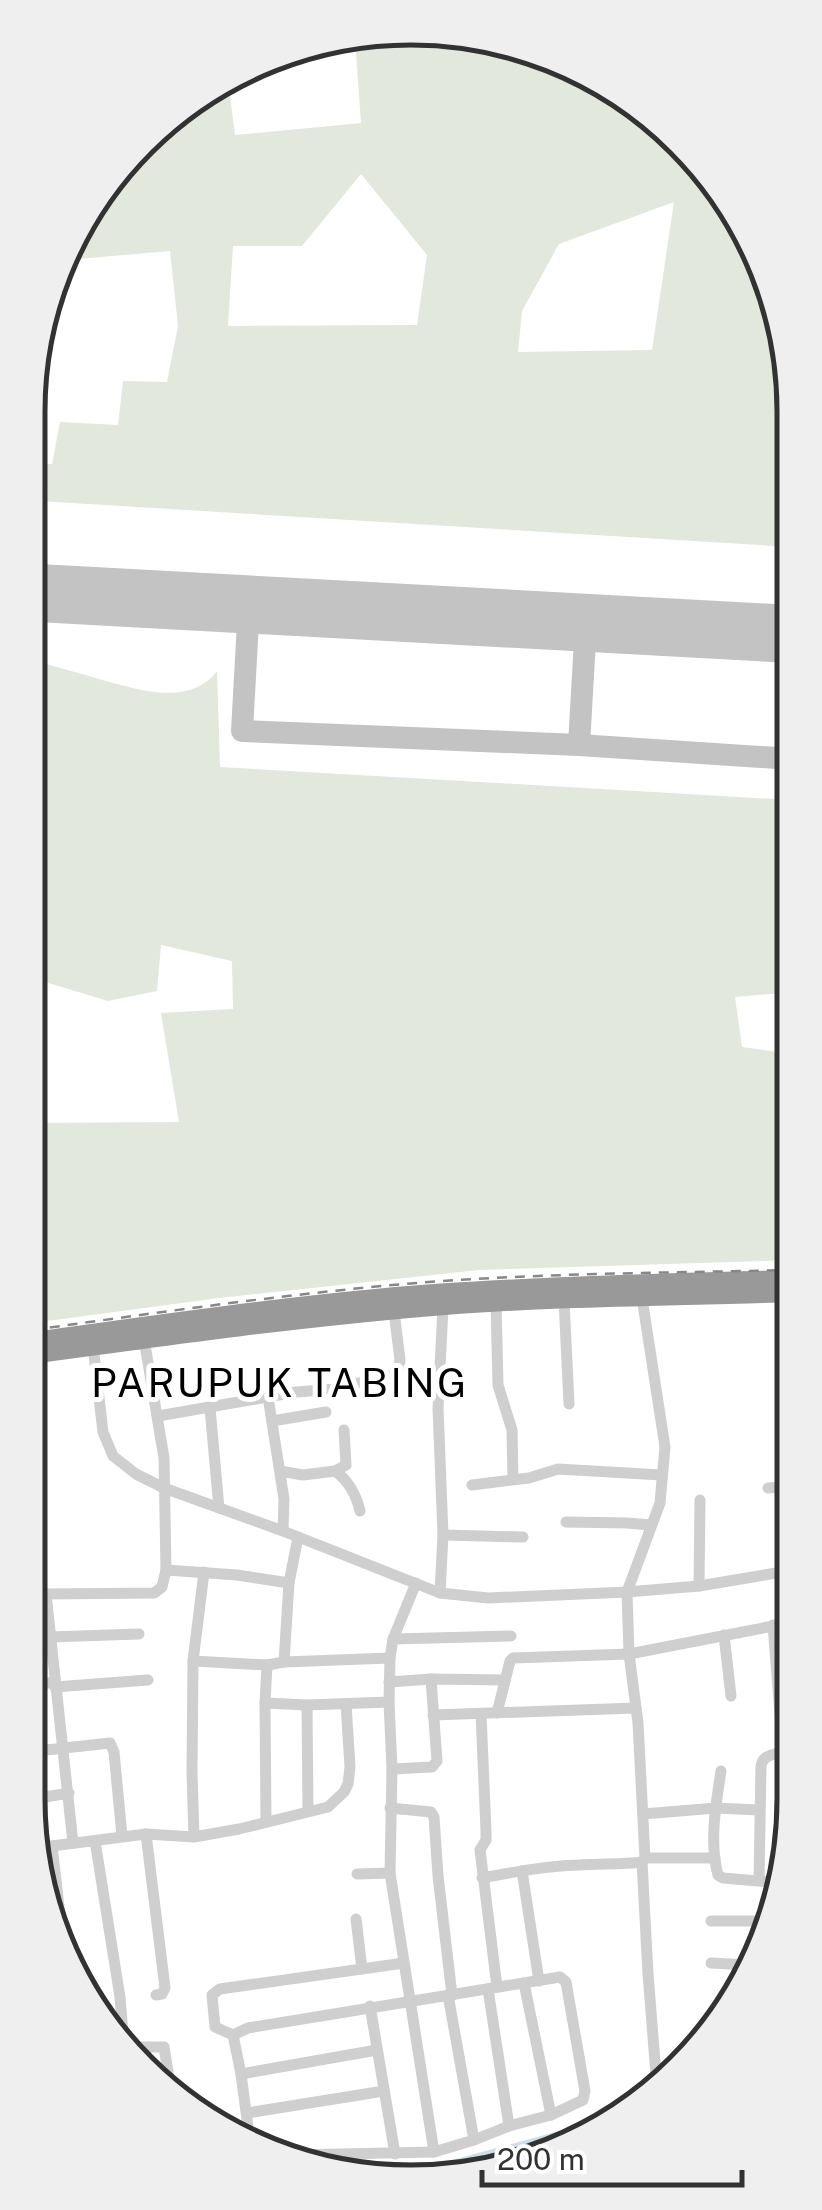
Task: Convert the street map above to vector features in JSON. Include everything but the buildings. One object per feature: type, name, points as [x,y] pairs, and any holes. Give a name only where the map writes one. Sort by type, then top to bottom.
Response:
[{"type":"highway","points":[[45,1353],[144,1340],[270,1316],[394,1311],[777,1280]]},
{"type":"highway","points":[[45,1340],[270,1316],[431,1293],[642,1298],[777,1294]]},
{"type":"street","points":[[569,1404],[576,1294]]},
{"type":"street","points":[[642,1298],[665,1446],[660,1503],[627,1592],[656,2070]]},
{"type":"street","points":[[496,1303],[498,1385],[512,1430],[514,1479]]},
{"type":"street","points":[[440,1593],[443,1534],[438,1408],[442,1306]]},
{"type":"street","points":[[158,1416],[336,1389],[396,1373],[400,1360],[394,1311]]},
{"type":"street","points":[[45,1594],[154,1593],[162,1587],[166,1570],[164,1458],[144,1340]]},
{"type":"street","points":[[93,1346],[103,1432],[113,1456],[136,1474],[440,1593],[488,1598],[627,1592],[699,1586],[777,1573]]},
{"type":"street","points":[[268,1397],[284,1499],[283,1532]]},
{"type":"street","points":[[210,1408],[219,1508]]},
{"type":"street","points":[[272,1421],[326,1412]]},
{"type":"street","points":[[280,1472],[303,1475],[346,1466],[344,1430]]},
{"type":"street","points":[[472,1485],[528,1478],[558,1469],[661,1475]]},
{"type":"street","points":[[335,1471],[346,1479],[360,1511]]},
{"type":"street","points":[[768,1488],[777,1487]]},
{"type":"street","points":[[699,1586],[700,1500]]},
{"type":"street","points":[[566,1522],[650,1526]]},
{"type":"street","points":[[443,1534],[523,1538]]},
{"type":"street","points":[[284,1662],[289,1583],[298,1537]]},
{"type":"street","points":[[166,1570],[289,1583]]},
{"type":"street","points":[[194,1836],[193,1662],[204,1572]]},
{"type":"street","points":[[416,1583],[393,1639],[390,1658],[390,1873],[434,2152]]},
{"type":"street","points":[[45,1619],[73,1844]]},
{"type":"street","points":[[497,1713],[510,1661],[517,1656],[629,1654],[777,1625]]},
{"type":"street","points":[[773,1626],[777,1660]]},
{"type":"street","points":[[45,1638],[138,1634]]},
{"type":"street","points":[[724,1635],[731,1696]]},
{"type":"street","points":[[393,1639],[512,1636]]},
{"type":"street","points":[[193,1662],[267,1665],[390,1658]]},
{"type":"street","points":[[266,1821],[267,1665]]},
{"type":"street","points":[[392,1770],[435,1765],[431,1679]]},
{"type":"street","points":[[45,1685],[148,1680]]},
{"type":"street","points":[[389,1682],[505,1680]]},
{"type":"street","points":[[265,1703],[389,1702]]},
{"type":"street","points":[[48,1847],[146,1834],[194,1836],[328,1807],[348,1784],[346,1704]]},
{"type":"street","points":[[307,1705],[308,1810]]},
{"type":"street","points":[[434,1715],[636,1708]]},
{"type":"street","points":[[480,1714],[486,1818],[486,1840],[480,1850],[509,2126]]},
{"type":"street","points":[[45,1750],[105,1742],[112,1745],[122,1836]]},
{"type":"street","points":[[769,1873],[758,1810],[762,1760],[777,1755]]},
{"type":"street","points":[[721,1771],[716,1808],[716,1871],[723,1878],[768,1882]]},
{"type":"street","points":[[45,1797],[69,1793]]},
{"type":"street","points":[[390,1808],[431,1812],[434,1817],[450,1995],[474,2140]]},
{"type":"street","points":[[643,1814],[716,1808],[758,1810]]},
{"type":"street","points":[[146,1834],[166,1988],[156,1995]]},
{"type":"street","points":[[94,1840],[121,2022]]},
{"type":"street","points":[[52,1846],[58,1897]]},
{"type":"street","points":[[482,1878],[580,1864],[626,1865],[644,1860],[716,1858]]},
{"type":"street","points":[[522,1871],[539,1981]]},
{"type":"street","points":[[357,1874],[390,1873]]},
{"type":"street","points":[[356,1919],[362,1969]]},
{"type":"street","points":[[711,1921],[756,1921]]},
{"type":"street","points":[[330,2156],[434,2152],[551,2115],[581,2102],[585,2096],[566,1982],[560,1977],[370,2006],[232,2034],[215,2027],[211,2000],[215,1991],[404,1963]]},
{"type":"street","points":[[711,1963],[738,1964]]},
{"type":"street","points":[[524,1983],[551,2115]]},
{"type":"street","points":[[370,2006],[395,2154]]},
{"type":"street","points":[[232,2034],[248,2127]]},
{"type":"street","points":[[142,2047],[164,2047],[168,2072]]},
{"type":"street","points":[[241,2074],[377,2050]]},
{"type":"street","points":[[247,2113],[384,2091]]},
{"type":"shaded area","points":[[411,45],[459,48],[529,64],[573,83],[634,121],[670,152],[728,228],[765,316],[776,387],[777,546],[45,501],[45,464],[52,464],[60,422],[118,425],[123,381],[167,382],[178,326],[170,251],[78,259],[94,228],[136,170],[188,121],[230,93],[235,135],[361,123],[356,49]],"holes":[[[361,174],[427,255],[417,325],[228,326],[233,246],[302,246]],[[674,202],[652,350],[518,352],[522,311],[559,244]]]},
{"type":"shaded area","points":[[45,664],[161,693],[192,689],[217,671],[220,767],[777,799],[777,993],[735,997],[742,1047],[777,1052],[777,1261],[479,1270],[45,1321],[45,1123],[179,1122],[161,1013],[233,1009],[232,961],[161,945],[157,991],[108,1001],[45,982]]},
{"type":"taxiway","points":[[249,604],[242,731],[579,745],[777,758]]},
{"type":"taxiway","points":[[579,745],[586,622]]},
{"type":"runway","points":[[45,593],[777,633]]},
{"type":"railway","points":[[45,1328],[264,1299],[452,1280],[777,1270]]},
{"type":"district","name":"PARUPUK TABING","points":[[280,1382]]}]
